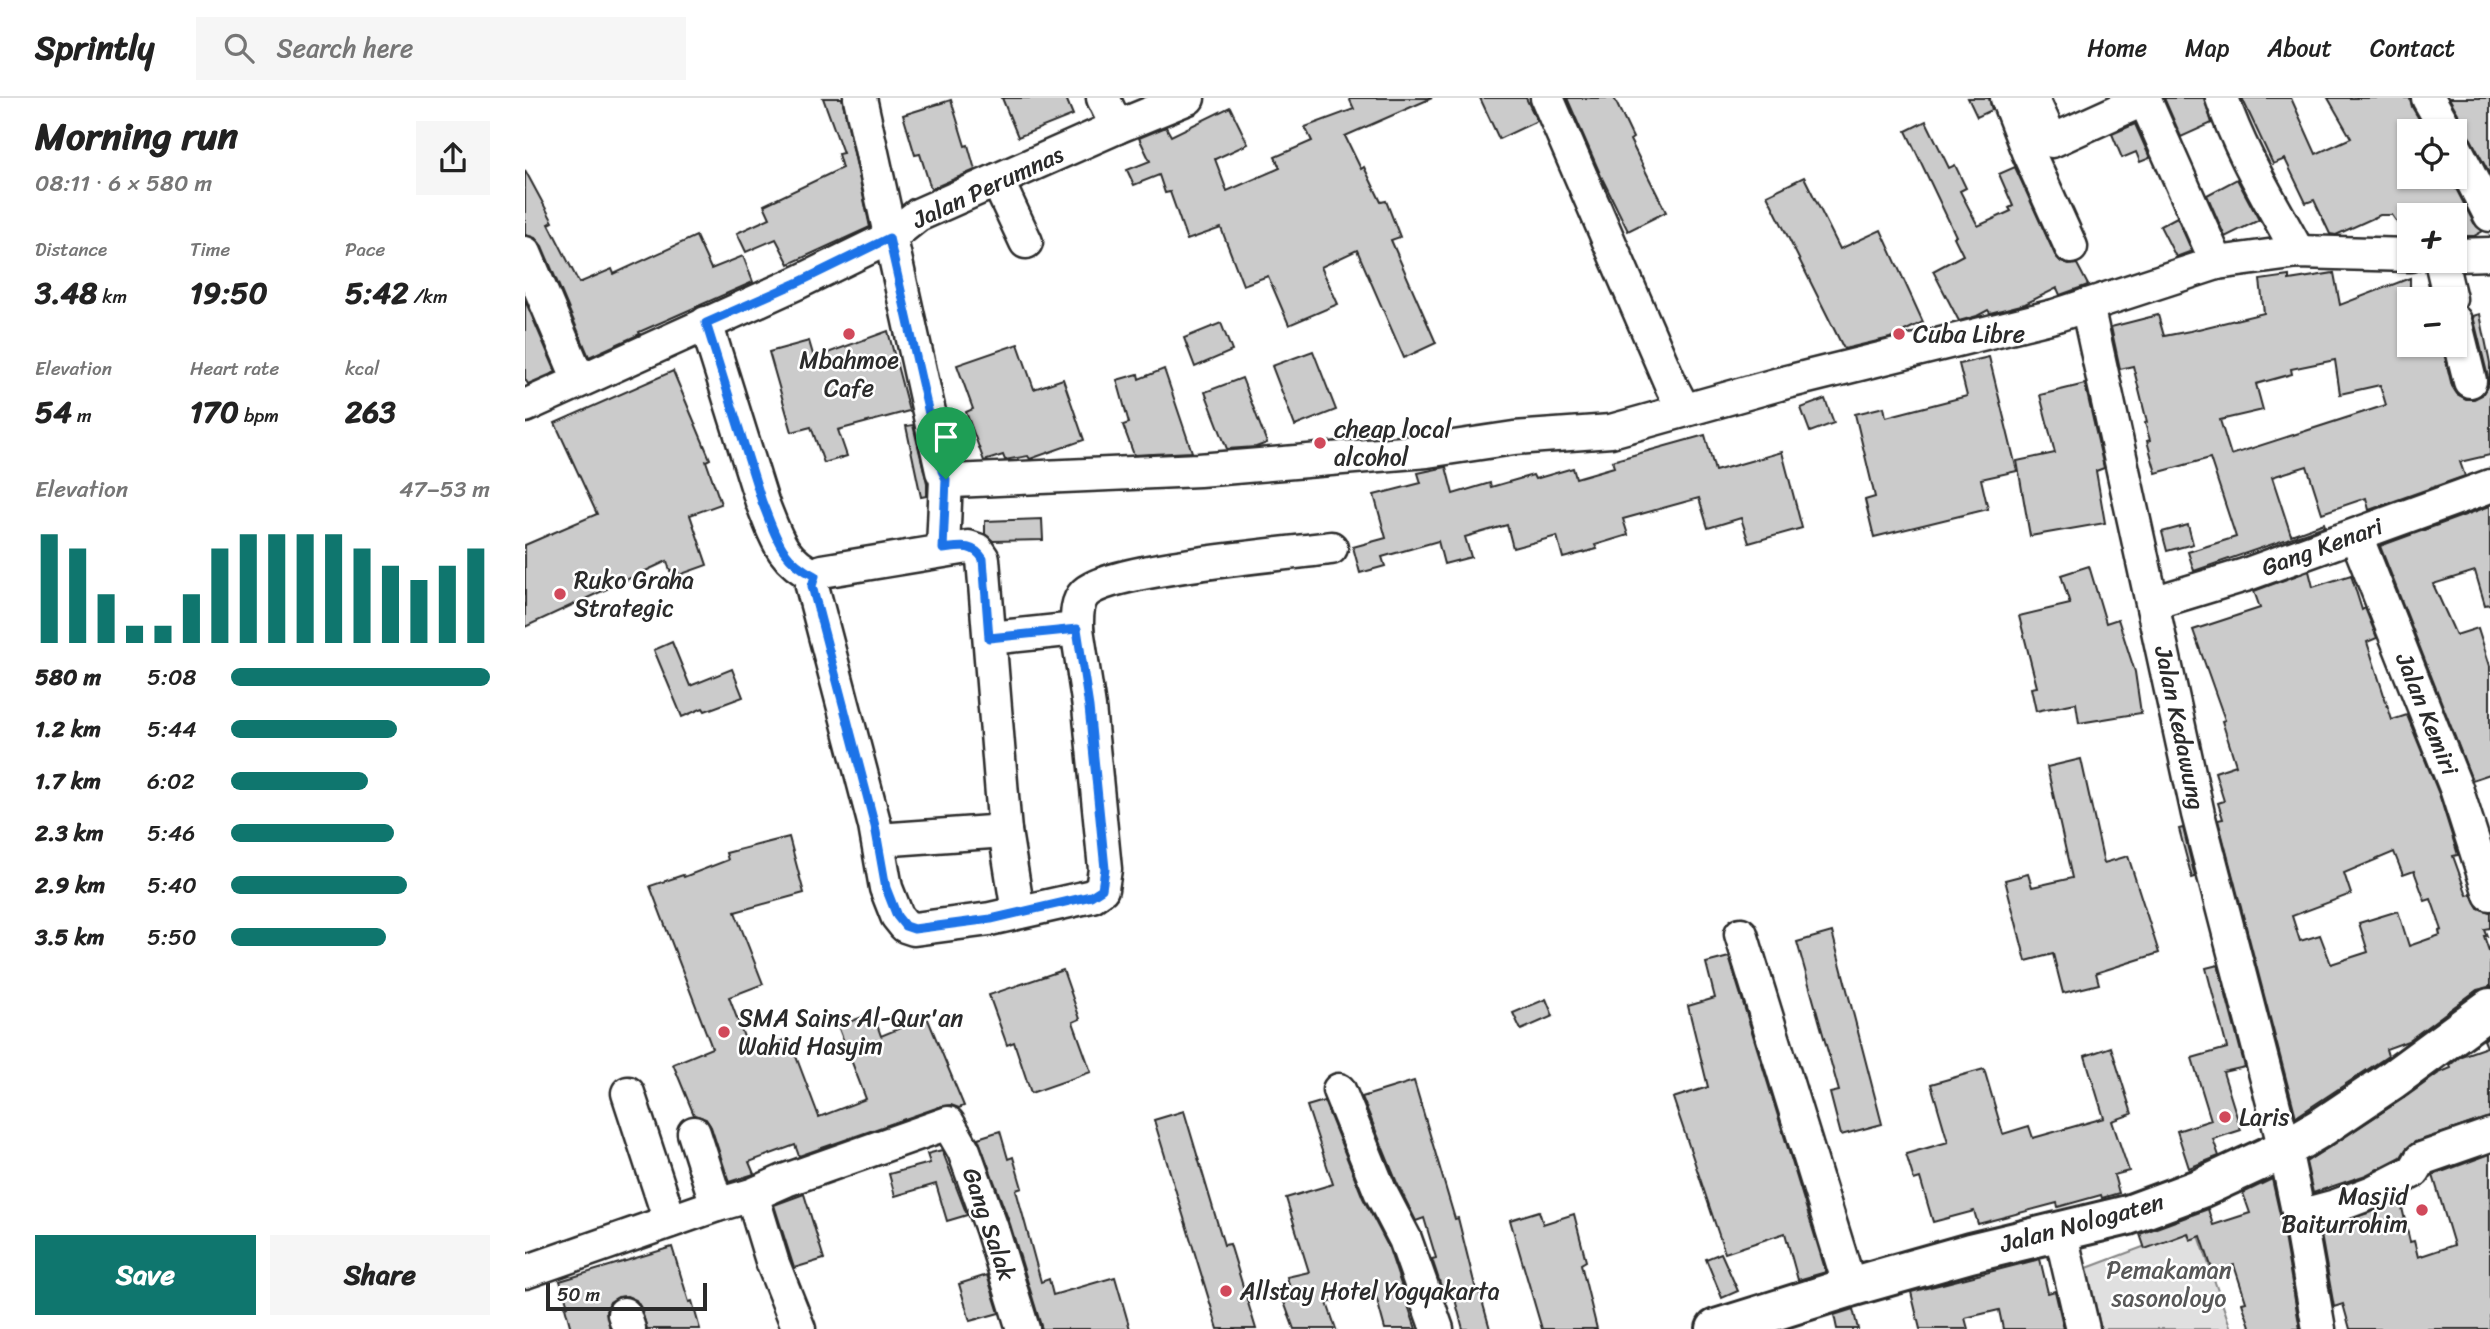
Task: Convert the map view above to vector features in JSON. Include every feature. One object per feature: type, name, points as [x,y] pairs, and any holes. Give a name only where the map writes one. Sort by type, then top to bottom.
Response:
[{"type":"main road","name":"Jalan Nologaten","points":[[1716,1329],[1850,1287],[2060,1230],[2127,1215],[2201,1188],[2285,1149],[2322,1127],[2392,1080],[2490,1008]]},
{"type":"street","points":[[860,98],[889,238],[946,479],[943,549]]},
{"type":"street","points":[[1103,98],[1117,127]]},
{"type":"street","name":"Jalan Perumnas","points":[[525,406],[799,282],[889,238],[918,215],[1188,98]]},
{"type":"street","points":[[1546,98],[1684,410]]},
{"type":"street","points":[[2007,98],[2071,247]]},
{"type":"street","points":[[2032,98],[2052,141],[2145,98],[2217,263]]},
{"type":"street","points":[[2222,98],[2229,120],[2298,251]]},
{"type":"street","points":[[2428,98],[2440,119]]},
{"type":"street","points":[[2467,170],[2490,215]]},
{"type":"street","points":[[997,180],[1026,242]]},
{"type":"street","points":[[946,479],[953,481],[1199,470],[1427,451],[1514,438],[1611,431],[1780,384],[2054,316],[2217,263],[2298,251],[2397,255]]},
{"type":"street","points":[[525,253],[579,380]]},
{"type":"street","points":[[2467,255],[2490,254]]},
{"type":"street","name":"Jalan Kedawung","points":[[2087,305],[2198,814],[2285,1149],[2319,1329]]},
{"type":"street","points":[[706,323],[772,526],[784,551],[796,566],[815,576]]},
{"type":"street","points":[[2464,357],[2470,382]]},
{"type":"street","name":"Gang Kenari","points":[[2153,603],[2245,575],[2490,486]]},
{"type":"street","name":"Jalan Kemiri","points":[[2357,536],[2456,788],[2490,894]]},
{"type":"street","points":[[1018,912],[1005,831],[983,559],[977,550],[968,547],[943,549],[822,571],[815,576],[812,586],[878,840],[886,888],[897,916],[908,928],[991,919],[1091,896],[1102,889],[1105,869],[1089,707],[1077,629],[1077,612],[1082,596],[1111,579],[1181,567],[1331,548]]},
{"type":"street","points":[[989,638],[1077,629]]},
{"type":"street","points":[[878,840],[1005,831]]},
{"type":"street","points":[[1741,934],[1850,1287]]},
{"type":"street","points":[[1339,1090],[1380,1191],[1405,1239],[1437,1329]]},
{"type":"street","points":[[628,1093],[670,1221]]},
{"type":"street","name":"Gang Salak","points":[[752,1195],[786,1180],[948,1123],[964,1152],[1023,1329]]},
{"type":"street","points":[[694,1133],[717,1205]]},
{"type":"street","points":[[2299,1216],[2373,1192],[2414,1171],[2421,1159],[2490,1135]]},
{"type":"street","points":[[525,1272],[752,1195],[773,1264],[799,1329]]},
{"type":"street","points":[[2060,1230],[2084,1329]]},
{"type":"green space","name":"Pemakaman sasonoloyo","points":[[2196,1227],[2231,1329],[2101,1329],[2087,1268]]},
{"type":"building","points":[[823,98],[842,98],[870,227],[789,264],[776,239],[746,252],[737,233],[770,218],[764,205],[842,168],[838,154],[843,153]]},
{"type":"building","points":[[1002,98],[1066,98],[1073,115],[1018,137]]},
{"type":"building","points":[[1349,98],[1432,98],[1345,136],[1381,202],[1386,201],[1400,237],[1391,240],[1436,343],[1404,358],[1357,250],[1321,267],[1338,304],[1289,325],[1268,276],[1243,285],[1221,228],[1187,240],[1170,192],[1165,193],[1159,175],[1134,185],[1127,170],[1150,161],[1139,138],[1166,127],[1171,136],[1230,107],[1248,144],[1215,159],[1227,191],[1280,168],[1275,157],[1312,141],[1305,127],[1354,109]]},
{"type":"building","points":[[1480,98],[1526,98],[1537,121],[1499,139]]},
{"type":"building","points":[[1567,98],[1614,98],[1633,138],[1630,140],[1666,212],[1628,231]]},
{"type":"building","points":[[1968,98],[1989,98],[1992,110],[1977,117]]},
{"type":"building","points":[[2164,98],[2204,98],[2212,123],[2181,137]]},
{"type":"building","points":[[2242,98],[2291,98],[2316,154],[2351,138],[2328,98],[2410,98],[2419,119],[2397,119],[2397,189],[2456,189],[2464,203],[2397,203],[2397,222],[2392,215],[2380,215],[2336,235],[2330,234],[2314,200],[2306,203],[2285,159],[2273,164]]},
{"type":"building","points":[[2449,98],[2490,98],[2490,175],[2467,134],[2467,119],[2461,119]]},
{"type":"building","points":[[951,100],[975,170],[931,189],[920,154],[915,155],[903,115]]},
{"type":"building","points":[[1926,121],[1949,168],[1955,165],[1966,188],[1960,191],[1978,226],[2011,211],[2009,208],[2013,206],[1999,174],[2015,167],[2055,255],[2061,262],[2077,264],[2088,285],[2060,295],[2057,288],[2025,304],[1990,313],[1988,310],[1959,321],[1933,271],[1963,255],[1906,131]]},
{"type":"building","points":[[2135,124],[2150,158],[2140,162],[2136,152],[2122,158],[2112,134]]},
{"type":"building","points":[[525,170],[553,222],[549,224],[579,283],[612,269],[614,274],[696,236],[711,269],[743,256],[753,282],[589,357],[542,246],[535,238],[525,235]]},
{"type":"building","points":[[1804,177],[1840,249],[1881,230],[1923,322],[1890,338],[1844,349],[1767,195]]},
{"type":"building","points":[[2237,179],[2259,220],[2225,237],[2207,195]]},
{"type":"building","points":[[2467,210],[2474,223],[2483,231],[2467,236]]},
{"type":"building","points":[[2177,217],[2192,251],[2176,257],[2160,226]]},
{"type":"building","points":[[2334,273],[2340,305],[2410,278],[2410,287],[2397,287],[2397,357],[2445,357],[2452,386],[2457,394],[2466,399],[2482,395],[2488,385],[2473,316],[2480,314],[2490,364],[2490,455],[2460,462],[2465,476],[2369,510],[2366,498],[2322,513],[2307,466],[2272,477],[2291,535],[2324,523],[2325,526],[2194,571],[2188,552],[2236,537],[2210,458],[2156,473],[2133,366],[2120,369],[2111,327],[2158,315],[2164,336],[2264,313],[2260,280],[2289,276],[2289,280]],"holes":[[[2335,360],[2340,394],[2380,385],[2386,405],[2231,455],[2220,420],[2263,410],[2256,384],[2292,374],[2291,369]]]},
{"type":"building","points":[[525,300],[556,372],[528,384],[525,379]]},
{"type":"building","points":[[1221,323],[1232,351],[1195,367],[1184,338]]},
{"type":"building","points":[[888,331],[909,411],[838,430],[847,456],[824,463],[811,427],[792,432],[769,352],[809,341],[814,358]]},
{"type":"building","points":[[1018,344],[1034,389],[1063,379],[1084,440],[1030,459],[1028,456],[1005,460],[1003,455],[984,461],[966,412],[973,409],[957,365]]},
{"type":"building","points":[[1313,351],[1336,410],[1295,426],[1272,366]]},
{"type":"building","points":[[1989,357],[2017,471],[1981,479],[1988,509],[1874,537],[1865,500],[1875,497],[1855,414],[1884,407],[1886,417],[1967,396],[1959,364]]},
{"type":"building","points":[[1164,369],[1192,452],[1134,455],[1123,425],[1129,423],[1117,380],[1138,374],[1139,379]]},
{"type":"building","points":[[673,371],[710,459],[706,461],[721,504],[690,515],[707,565],[679,575],[677,569],[670,571],[667,561],[525,627],[525,545],[597,514],[555,423]]},
{"type":"building","points":[[1242,378],[1267,443],[1256,447],[1227,449],[1205,392]]},
{"type":"building","points":[[2085,384],[2104,468],[2096,471],[2105,523],[2030,536],[2017,461],[2055,453],[2040,395]]},
{"type":"building","points":[[1825,399],[1834,423],[1810,432],[1801,408]]},
{"type":"building","points":[[913,425],[927,483],[927,496],[921,497],[906,426]]},
{"type":"building","points":[[1705,435],[1715,471],[1782,452],[1802,528],[1749,543],[1741,518],[1708,528],[1699,498],[1623,519],[1628,535],[1595,545],[1597,549],[1563,558],[1557,536],[1513,548],[1507,525],[1465,537],[1471,557],[1444,564],[1438,541],[1382,557],[1385,566],[1360,573],[1353,547],[1386,538],[1374,495],[1421,483],[1418,473],[1446,467],[1453,494],[1490,483],[1491,487],[1533,475],[1535,479],[1573,468],[1576,478],[1614,467],[1612,461]]},
{"type":"building","points":[[2490,506],[2490,604],[2485,605],[2475,571],[2433,584],[2456,635],[2478,628],[2490,666],[2490,774],[2472,780],[2380,546]]},
{"type":"building","points":[[1042,519],[1043,540],[993,541],[985,534],[985,521]]},
{"type":"building","points":[[2188,525],[2193,544],[2167,551],[2162,532]]},
{"type":"building","points":[[2089,566],[2106,623],[2118,619],[2135,672],[2141,713],[2079,723],[2076,703],[2036,711],[2031,688],[2037,687],[2019,616],[2070,604],[2061,575]]},
{"type":"building","points":[[2309,571],[2313,587],[2351,575],[2362,610],[2365,608],[2377,638],[2367,642],[2392,720],[2407,715],[2439,794],[2458,855],[2453,856],[2467,895],[2471,894],[2478,908],[2490,912],[2490,928],[2484,929],[2487,936],[2484,936],[2490,954],[2490,987],[2477,990],[2408,1041],[2386,1049],[2388,1056],[2296,1117],[2218,820],[2223,819],[2218,803],[2224,801],[2215,772],[2236,765],[2222,721],[2225,720],[2193,630],[2260,608],[2254,591]],"holes":[[[2394,852],[2403,875],[2414,871],[2425,901],[2431,899],[2442,930],[2439,931],[2440,935],[2409,946],[2398,911],[2359,923],[2368,952],[2331,964],[2320,935],[2300,941],[2292,916],[2351,894],[2344,873]]]},
{"type":"building","points":[[672,642],[690,686],[732,669],[743,697],[682,717],[654,650]]},
{"type":"building","points":[[2081,759],[2104,863],[2128,856],[2159,953],[2096,973],[2099,984],[2063,993],[2053,954],[2026,961],[2005,880],[2028,874],[2032,887],[2072,878],[2047,767]]},
{"type":"building","points":[[2183,828],[2195,877],[2192,878],[2179,829]]},
{"type":"building","points":[[789,837],[804,893],[735,912],[763,984],[729,997],[750,1053],[789,1038],[819,1117],[866,1099],[838,1026],[873,1013],[881,1036],[927,1017],[964,1106],[942,1106],[799,1156],[795,1145],[749,1162],[754,1174],[729,1182],[711,1127],[706,1119],[694,1115],[673,1064],[712,1048],[650,886],[683,875],[684,877],[728,860],[726,853]]},
{"type":"building","points":[[1832,932],[1882,1124],[1841,1135],[1830,1093],[1839,1091],[1797,942]]},
{"type":"building","points":[[1729,957],[1826,1272],[1798,1280],[1785,1233],[1725,1253],[1673,1098],[1708,1087],[1688,1006],[1715,998],[1706,963]]},
{"type":"building","points":[[2218,965],[2245,1067],[2223,1072],[2241,1130],[2213,1139],[2219,1156],[2189,1168],[2177,1131],[2211,1120],[2192,1058],[2227,1048],[2206,968]]},
{"type":"building","points":[[1063,970],[1080,1019],[1073,1022],[1091,1072],[1031,1093],[1014,1042],[1007,1045],[989,995]]},
{"type":"building","points":[[1546,999],[1553,1016],[1521,1030],[1513,1013]]},
{"type":"building","points":[[2490,1035],[2490,1117],[2415,1142],[2401,1157],[2366,1175],[2313,1193],[2306,1162],[2439,1073],[2451,1068],[2450,1065],[2461,1056],[2487,1047],[2484,1040]]},
{"type":"building","points":[[2111,1047],[2132,1114],[2112,1121],[2129,1171],[2114,1175],[2119,1193],[2058,1207],[2057,1203],[1978,1224],[1974,1211],[1933,1222],[1920,1178],[1914,1180],[1906,1154],[1948,1142],[1931,1084],[1984,1069],[2003,1134],[2029,1126],[2033,1138],[2104,1118],[2085,1056]]},
{"type":"building","points":[[1414,1081],[1490,1329],[1463,1329],[1453,1292],[1444,1295],[1432,1259],[1436,1258],[1424,1218],[1416,1221],[1397,1183],[1362,1097]]},
{"type":"building","points":[[1324,1101],[1363,1198],[1388,1246],[1416,1329],[1385,1329],[1374,1289],[1327,1303],[1336,1329],[1294,1329],[1284,1302],[1293,1299],[1287,1277],[1309,1272],[1286,1198],[1333,1184],[1307,1106]]},
{"type":"building","points":[[1184,1111],[1224,1245],[1230,1244],[1256,1329],[1218,1329],[1154,1120]]},
{"type":"building","points":[[1000,1131],[1008,1159],[1013,1157],[1022,1188],[1016,1190],[1041,1282],[1049,1279],[1053,1295],[1115,1277],[1130,1329],[1042,1329],[1010,1224],[978,1138]]},
{"type":"building","points":[[942,1150],[967,1215],[947,1221],[936,1184],[895,1196],[889,1174],[930,1163],[927,1154]]},
{"type":"building","points":[[2490,1154],[2490,1329],[2350,1329],[2343,1304],[2334,1307],[2320,1229],[2380,1209],[2400,1199],[2410,1242],[2414,1241],[2418,1257],[2454,1245],[2433,1175]]},
{"type":"building","points":[[2272,1179],[2300,1329],[2251,1329],[2234,1265],[2213,1272],[2201,1236],[2190,1240],[2188,1233],[2145,1249],[2140,1234],[2208,1209],[2213,1225],[2250,1213],[2243,1193]]},
{"type":"building","points":[[804,1194],[824,1259],[794,1268],[774,1205]]},
{"type":"building","points":[[1539,1211],[1543,1224],[1574,1214],[1586,1261],[1581,1264],[1597,1329],[1542,1329],[1510,1220]]},
{"type":"building","points":[[672,1247],[700,1329],[647,1329],[641,1308],[636,1300],[627,1296],[610,1302],[606,1311],[610,1329],[571,1329],[565,1307],[568,1306],[560,1281]]},
{"type":"building","points":[[1721,1253],[1738,1291],[1722,1298],[1706,1259]]},
{"type":"building","points":[[2040,1259],[2048,1293],[2055,1291],[2064,1329],[2003,1329],[1999,1310],[1965,1318],[1968,1329],[1920,1329],[1911,1292]]},
{"type":"building","points":[[987,1275],[999,1313],[970,1321],[959,1284]]},
{"type":"building","points":[[1853,1309],[1858,1329],[1837,1329],[1834,1315]]},
{"type":"place","name":"Mbahmoe Cafe","points":[[849,334]]},
{"type":"place","name":"Cuba Libre","points":[[1899,334]]},
{"type":"place","name":"cheap local alcohol","points":[[1320,443]]},
{"type":"place","name":"Ruko Graha Strategic","points":[[560,594]]},
{"type":"place","name":"SMA Sains Al-Qur'an Wahid Hasyim","points":[[724,1032]]},
{"type":"place","name":"Laris","points":[[2225,1117]]},
{"type":"place","name":"Masjid Baiturrohim","points":[[2422,1210]]},
{"type":"place","name":"Allstay Hotel Yogyakarta","points":[[1226,1291]]},
{"type":"route","points":[[889,238],[946,479],[943,549],[968,547],[977,550],[983,559],[989,638],[1077,629],[1089,707],[1105,869],[1104,885],[1098,893],[1091,896],[991,919],[911,929],[897,916],[886,888],[875,826],[812,586],[815,576],[796,566],[784,551],[772,526],[706,323],[889,238]]}]
